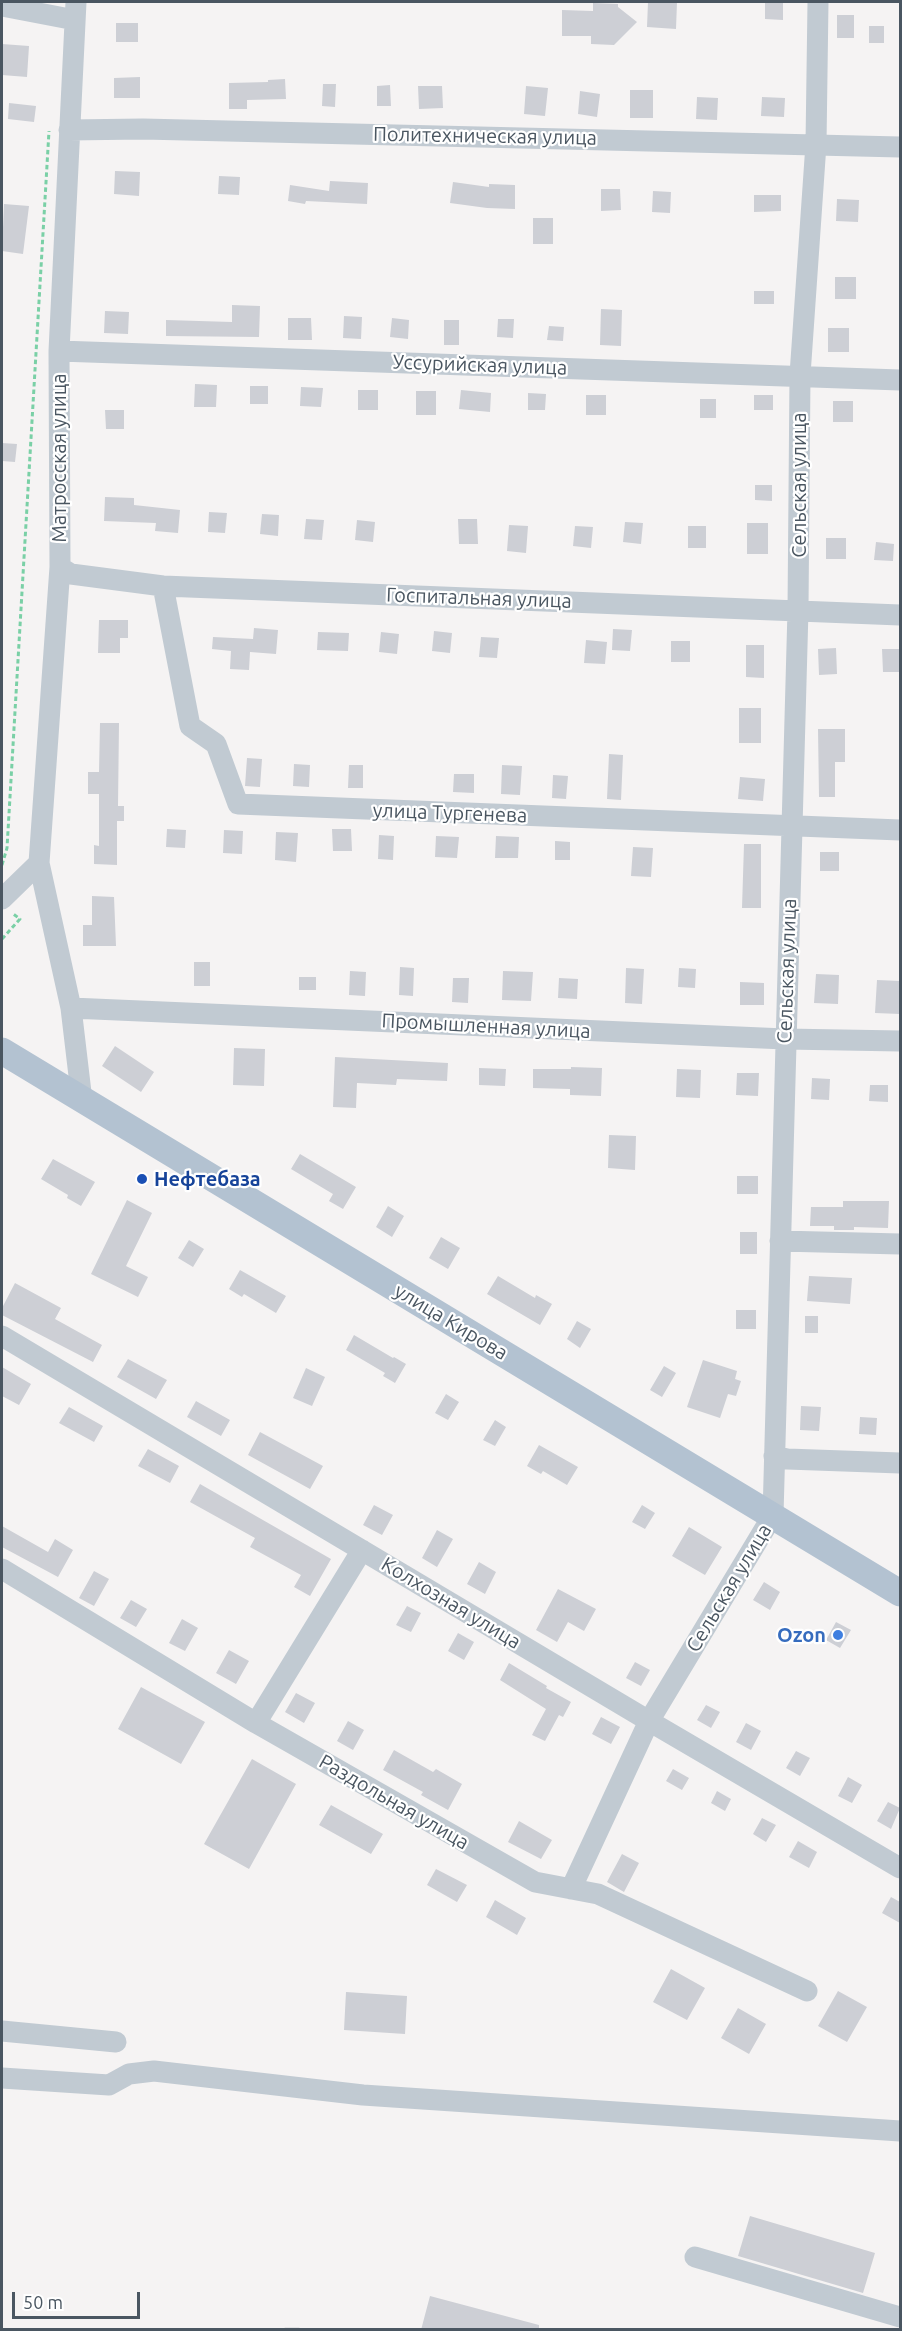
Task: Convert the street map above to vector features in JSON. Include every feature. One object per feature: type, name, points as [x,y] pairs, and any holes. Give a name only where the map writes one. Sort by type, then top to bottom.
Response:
[{"type":"main road","name":"улица Кирова","points":[[2,1051],[900,1593]]},
{"type":"street","name":"Сельская улица","points":[[571,1889],[649,1721],[772,1515],[798,610],[800,375],[816,144],[819,2]]},
{"type":"street","points":[[2,6],[75,11]]},
{"type":"street","name":"Матросская улица","points":[[75,11],[59,127],[60,567],[39,863],[71,1008],[82,1101]]},
{"type":"street","name":"Политехническая улица","points":[[59,127],[900,147]]},
{"type":"street","name":"Уссурийская улица","points":[[59,351],[900,380]]},
{"type":"street","name":"Госпитальная улица","points":[[60,567],[71,574],[163,585],[900,615]]},
{"type":"street","name":"улица Тургенева","points":[[163,585],[190,726],[216,744],[238,804],[900,830]]},
{"type":"street","points":[[6,906],[39,863]]},
{"type":"street","name":"Промышленная улица","points":[[71,1008],[785,1040],[900,1041]]},
{"type":"street","points":[[780,1241],[900,1244]]},
{"type":"street","name":"Колхозная улица","points":[[2,1336],[900,1868]]},
{"type":"street","points":[[774,1456],[787,1459],[900,1463]]},
{"type":"street","points":[[256,1723],[362,1550]]},
{"type":"street","name":"Раздольная улица","points":[[2,1569],[256,1723],[535,1882],[598,1894],[807,1991]]},
{"type":"street","points":[[2,2031],[116,2042]]},
{"type":"street","points":[[2,2078],[109,2085],[129,2074],[154,2071],[363,2095],[900,2131]]},
{"type":"street","points":[[695,2257],[900,2317]]},
{"type":"path","points":[[2,866],[7,848],[59,127]]},
{"type":"path","points":[[2,939],[20,919],[6,906]]},
{"type":"building","points":[[648,2],[677,2],[676,29],[647,27]]},
{"type":"building","points":[[765,2],[783,2],[783,20],[765,19]]},
{"type":"building","points":[[593,3],[618,4],[618,7],[637,22],[614,45],[591,44],[591,36],[562,36],[562,10],[593,11]]},
{"type":"building","points":[[837,15],[854,15],[854,38],[837,38]]},
{"type":"building","points":[[116,23],[138,23],[138,42],[116,42]]},
{"type":"building","points":[[869,26],[884,26],[884,43],[869,43]]},
{"type":"building","points":[[2,44],[29,46],[27,77],[2,75]]},
{"type":"building","points":[[140,77],[140,98],[114,98],[114,78]]},
{"type":"building","points":[[285,79],[286,99],[247,100],[247,109],[229,109],[229,83]]},
{"type":"building","points":[[323,84],[336,84],[335,107],[322,106]]},
{"type":"building","points":[[390,85],[391,106],[377,106],[377,86]]},
{"type":"building","points":[[418,86],[442,86],[443,108],[419,109]]},
{"type":"building","points":[[526,86],[548,88],[545,116],[524,114]]},
{"type":"building","points":[[630,90],[653,90],[653,118],[630,118]]},
{"type":"building","points":[[580,91],[600,94],[597,117],[578,114]]},
{"type":"building","points":[[697,97],[718,98],[717,120],[696,119]]},
{"type":"building","points":[[762,97],[785,98],[784,117],[761,116]]},
{"type":"building","points":[[9,103],[36,106],[34,122],[8,119]]},
{"type":"building","points":[[115,171],[140,172],[139,196],[114,194]]},
{"type":"building","points":[[219,176],[240,177],[239,195],[218,194]]},
{"type":"building","points":[[330,181],[368,183],[367,204],[306,201],[305,204],[288,201],[290,185],[329,191]]},
{"type":"building","points":[[453,182],[489,187],[489,184],[515,185],[515,209],[450,203]]},
{"type":"building","points":[[601,189],[620,189],[621,210],[601,211]]},
{"type":"building","points":[[653,191],[671,192],[670,213],[652,212]]},
{"type":"building","points":[[754,195],[781,195],[781,211],[754,212]]},
{"type":"building","points":[[837,199],[859,200],[858,222],[836,221]]},
{"type":"building","points":[[4,204],[29,206],[23,254],[2,251]]},
{"type":"building","points":[[533,218],[553,218],[553,244],[533,244]]},
{"type":"building","points":[[835,277],[856,277],[856,299],[835,299]]},
{"type":"building","points":[[754,291],[774,291],[774,304],[754,304]]},
{"type":"building","points":[[232,305],[260,306],[259,337],[166,336],[166,320],[232,322]]},
{"type":"building","points":[[601,309],[622,310],[621,346],[600,345]]},
{"type":"building","points":[[105,311],[129,312],[128,334],[104,333]]},
{"type":"building","points":[[344,316],[362,317],[361,339],[343,338]]},
{"type":"building","points":[[288,318],[311,318],[312,340],[288,340]]},
{"type":"building","points":[[392,318],[409,320],[408,339],[390,337]]},
{"type":"building","points":[[498,319],[514,319],[513,338],[497,337]]},
{"type":"building","points":[[444,320],[459,320],[459,345],[444,345]]},
{"type":"building","points":[[549,326],[564,327],[563,341],[547,340]]},
{"type":"building","points":[[828,328],[849,328],[849,352],[828,352]]},
{"type":"building","points":[[195,384],[217,385],[216,407],[194,407]]},
{"type":"building","points":[[250,386],[268,386],[268,404],[250,404]]},
{"type":"building","points":[[301,387],[323,388],[321,407],[300,406]]},
{"type":"building","points":[[358,390],[378,390],[378,410],[358,410]]},
{"type":"building","points":[[461,390],[491,393],[490,412],[459,409]]},
{"type":"building","points":[[416,391],[436,391],[436,415],[416,415]]},
{"type":"building","points":[[528,393],[546,394],[545,410],[528,410]]},
{"type":"building","points":[[586,395],[606,395],[606,415],[586,415]]},
{"type":"building","points":[[754,395],[773,395],[773,410],[754,410]]},
{"type":"building","points":[[700,399],[716,399],[716,418],[700,418]]},
{"type":"building","points":[[833,401],[853,401],[853,422],[833,422]]},
{"type":"building","points":[[105,410],[124,410],[124,429],[106,429]]},
{"type":"building","points":[[2,443],[17,444],[15,462],[2,461]]},
{"type":"building","points":[[755,485],[772,485],[772,501],[755,500]]},
{"type":"building","points":[[105,497],[134,498],[134,505],[180,510],[178,533],[155,531],[156,523],[104,521]]},
{"type":"building","points":[[209,512],[227,513],[225,533],[208,532]]},
{"type":"building","points":[[262,514],[279,515],[278,536],[260,534]]},
{"type":"building","points":[[306,519],[324,520],[322,540],[304,539]]},
{"type":"building","points":[[458,519],[477,519],[478,544],[459,544]]},
{"type":"building","points":[[357,520],[375,522],[373,542],[355,540]]},
{"type":"building","points":[[625,522],[643,523],[641,544],[623,542]]},
{"type":"building","points":[[747,523],[768,523],[768,554],[747,554]]},
{"type":"building","points":[[509,525],[528,526],[526,553],[507,551]]},
{"type":"building","points":[[575,526],[593,527],[591,548],[573,546]]},
{"type":"building","points":[[688,526],[706,526],[706,548],[688,548]]},
{"type":"building","points":[[826,538],[846,538],[846,559],[826,559]]},
{"type":"building","points":[[876,542],[894,544],[893,561],[874,560]]},
{"type":"building","points":[[99,620],[128,620],[128,638],[120,638],[120,653],[98,653]]},
{"type":"building","points":[[254,628],[278,630],[276,654],[250,652],[249,670],[230,669],[231,651],[212,649],[213,637],[253,639]]},
{"type":"building","points":[[613,629],[632,630],[630,651],[612,650]]},
{"type":"building","points":[[434,631],[452,633],[450,653],[432,651]]},
{"type":"building","points":[[318,632],[349,633],[348,651],[317,650]]},
{"type":"building","points":[[381,632],[399,634],[397,654],[379,652]]},
{"type":"building","points":[[481,637],[499,638],[497,658],[479,657]]},
{"type":"building","points":[[586,640],[607,642],[605,664],[584,663]]},
{"type":"building","points":[[671,641],[690,641],[690,662],[671,662]]},
{"type":"building","points":[[746,645],[764,645],[764,678],[746,677]]},
{"type":"building","points":[[836,648],[837,674],[819,675],[818,649]]},
{"type":"building","points":[[882,649],[900,649],[900,672],[883,672]]},
{"type":"building","points":[[739,708],[761,708],[761,743],[739,743]]},
{"type":"building","points":[[100,723],[119,723],[118,806],[124,806],[124,821],[117,821],[117,865],[94,864],[94,845],[99,846],[99,794],[88,794],[88,772],[99,772]]},
{"type":"building","points":[[818,729],[845,729],[845,762],[835,762],[835,797],[819,797]]},
{"type":"building","points":[[609,754],[623,755],[621,800],[607,799]]},
{"type":"building","points":[[247,758],[262,759],[260,787],[245,786]]},
{"type":"building","points":[[294,764],[310,765],[309,787],[293,786]]},
{"type":"building","points":[[349,765],[363,765],[363,788],[348,788]]},
{"type":"building","points":[[502,765],[522,766],[520,795],[501,794]]},
{"type":"building","points":[[454,774],[474,774],[474,793],[453,792]]},
{"type":"building","points":[[553,775],[568,776],[566,799],[552,798]]},
{"type":"building","points":[[740,777],[765,779],[763,801],[738,799]]},
{"type":"building","points":[[167,829],[186,830],[185,848],[166,847]]},
{"type":"building","points":[[332,829],[351,829],[352,851],[333,851]]},
{"type":"building","points":[[224,830],[243,831],[242,854],[223,853]]},
{"type":"building","points":[[276,832],[298,833],[296,862],[275,860]]},
{"type":"building","points":[[379,835],[394,836],[393,860],[378,859]]},
{"type":"building","points":[[436,836],[459,837],[457,858],[435,857]]},
{"type":"building","points":[[496,836],[519,837],[518,858],[495,858]]},
{"type":"building","points":[[555,841],[570,842],[570,860],[555,860]]},
{"type":"building","points":[[744,844],[761,844],[761,908],[742,908]]},
{"type":"building","points":[[633,847],[653,848],[651,877],[631,876]]},
{"type":"building","points":[[820,852],[839,852],[839,871],[820,871]]},
{"type":"building","points":[[92,896],[114,897],[116,946],[83,946],[83,925],[92,925]]},
{"type":"building","points":[[194,962],[210,962],[210,986],[194,986]]},
{"type":"building","points":[[400,967],[414,968],[413,996],[399,995]]},
{"type":"building","points":[[626,968],[644,969],[642,1004],[625,1003]]},
{"type":"building","points":[[679,968],[696,969],[695,988],[678,987]]},
{"type":"building","points":[[350,971],[366,972],[365,996],[349,995]]},
{"type":"building","points":[[503,971],[533,972],[531,1001],[502,1000]]},
{"type":"building","points":[[816,974],[839,975],[838,1004],[814,1003]]},
{"type":"building","points":[[299,977],[316,977],[316,990],[299,990]]},
{"type":"building","points":[[453,978],[469,978],[468,1003],[452,1002]]},
{"type":"building","points":[[559,978],[578,979],[577,999],[558,998]]},
{"type":"building","points":[[877,980],[900,981],[900,1014],[875,1013]]},
{"type":"building","points":[[740,982],[764,983],[764,1005],[740,1005]]},
{"type":"building","points":[[115,1046],[154,1072],[141,1092],[102,1066]]},
{"type":"building","points":[[234,1048],[265,1049],[264,1086],[233,1085]]},
{"type":"building","points":[[335,1057],[448,1063],[447,1081],[397,1079],[396,1085],[357,1083],[356,1108],[333,1107]]},
{"type":"building","points":[[571,1067],[602,1068],[601,1096],[570,1095],[570,1089],[533,1088],[533,1069],[571,1069]]},
{"type":"building","points":[[479,1068],[506,1069],[505,1086],[479,1085]]},
{"type":"building","points":[[677,1069],[701,1070],[700,1098],[676,1097]]},
{"type":"building","points":[[737,1073],[759,1073],[758,1096],[736,1095]]},
{"type":"building","points":[[812,1078],[830,1079],[829,1100],[811,1099]]},
{"type":"building","points":[[870,1085],[888,1085],[888,1102],[869,1101]]},
{"type":"building","points":[[609,1135],[636,1136],[635,1170],[608,1168]]},
{"type":"building","points":[[300,1154],[356,1187],[343,1209],[329,1201],[333,1194],[291,1169]]},
{"type":"building","points":[[53,1159],[95,1182],[81,1206],[67,1198],[68,1195],[41,1179]]},
{"type":"building","points":[[737,1176],[758,1176],[758,1194],[737,1194]]},
{"type":"building","points":[[127,1200],[152,1213],[126,1266],[148,1277],[138,1297],[91,1274]]},
{"type":"building","points":[[843,1201],[889,1201],[888,1228],[854,1227],[854,1230],[834,1230],[834,1226],[810,1226],[811,1207],[843,1207]]},
{"type":"building","points":[[388,1206],[404,1216],[392,1237],[376,1227]]},
{"type":"building","points":[[740,1232],[757,1232],[757,1254],[740,1254]]},
{"type":"building","points":[[441,1237],[460,1248],[448,1269],[429,1258]]},
{"type":"building","points":[[189,1240],[204,1249],[193,1267],[178,1258]]},
{"type":"building","points":[[240,1270],[286,1296],[276,1313],[244,1294],[242,1297],[229,1289]]},
{"type":"building","points":[[498,1276],[535,1298],[536,1295],[552,1304],[540,1325],[487,1294]]},
{"type":"building","points":[[809,1276],[852,1278],[850,1304],[807,1301]]},
{"type":"building","points":[[15,1283],[61,1308],[55,1319],[102,1345],[93,1362],[2,1315],[2,1308]]},
{"type":"building","points":[[736,1310],[756,1310],[756,1329],[736,1329]]},
{"type":"building","points":[[805,1316],[818,1316],[818,1333],[805,1333]]},
{"type":"building","points":[[577,1321],[591,1329],[580,1348],[567,1339]]},
{"type":"building","points":[[354,1335],[406,1364],[395,1383],[383,1376],[385,1373],[346,1350]]},
{"type":"building","points":[[128,1359],[167,1380],[156,1399],[117,1377]]},
{"type":"building","points":[[703,1360],[737,1371],[735,1379],[741,1381],[736,1396],[728,1394],[720,1418],[687,1407]]},
{"type":"building","points":[[664,1366],[676,1373],[662,1397],[650,1390]]},
{"type":"building","points":[[2,1367],[31,1384],[19,1405],[2,1396]]},
{"type":"building","points":[[306,1368],[325,1377],[312,1406],[293,1398]]},
{"type":"building","points":[[446,1394],[459,1402],[448,1420],[435,1413]]},
{"type":"building","points":[[196,1401],[230,1420],[221,1436],[187,1417]]},
{"type":"building","points":[[801,1406],[821,1407],[819,1431],[800,1430]]},
{"type":"building","points":[[69,1407],[103,1426],[94,1442],[59,1423]]},
{"type":"building","points":[[860,1417],[877,1418],[876,1435],[859,1434]]},
{"type":"building","points":[[495,1420],[506,1427],[495,1446],[483,1440]]},
{"type":"building","points":[[260,1432],[323,1466],[310,1489],[248,1455]]},
{"type":"building","points":[[539,1445],[578,1467],[567,1485],[543,1471],[541,1474],[527,1466]]},
{"type":"building","points":[[148,1449],[179,1466],[170,1483],[138,1466]]},
{"type":"building","points":[[200,1484],[331,1559],[310,1596],[294,1587],[301,1575],[250,1547],[255,1538],[190,1502]]},
{"type":"building","points":[[374,1505],[393,1515],[382,1535],[363,1525]]},
{"type":"building","points":[[642,1505],[655,1513],[645,1529],[632,1522]]},
{"type":"building","points":[[2,1526],[48,1552],[55,1539],[73,1550],[58,1577],[2,1547]]},
{"type":"building","points":[[689,1527],[722,1547],[705,1575],[672,1556]]},
{"type":"building","points":[[437,1530],[453,1539],[437,1567],[422,1558]]},
{"type":"building","points":[[479,1562],[496,1572],[485,1594],[467,1584]]},
{"type":"building","points":[[94,1571],[109,1579],[94,1606],[79,1598]]},
{"type":"building","points":[[764,1582],[780,1592],[770,1610],[753,1600]]},
{"type":"building","points":[[558,1589],[596,1609],[584,1631],[568,1622],[557,1642],[536,1630]]},
{"type":"building","points":[[131,1600],[147,1609],[136,1627],[120,1618]]},
{"type":"building","points":[[407,1606],[421,1613],[411,1632],[396,1625]]},
{"type":"building","points":[[182,1619],[198,1628],[185,1651],[169,1643]]},
{"type":"building","points":[[836,1622],[851,1630],[840,1648],[826,1640]]},
{"type":"building","points":[[458,1633],[474,1642],[464,1660],[448,1651]]},
{"type":"building","points":[[229,1650],[249,1661],[236,1684],[216,1673]]},
{"type":"building","points":[[635,1662],[650,1670],[641,1686],[626,1678]]},
{"type":"building","points":[[509,1663],[571,1702],[563,1717],[559,1715],[545,1741],[532,1735],[546,1709],[500,1680]]},
{"type":"building","points":[[141,1687],[205,1722],[181,1764],[118,1729]]},
{"type":"building","points":[[296,1693],[315,1703],[304,1723],[285,1712]]},
{"type":"building","points":[[706,1705],[720,1712],[711,1728],[697,1720]]},
{"type":"building","points":[[601,1717],[620,1727],[611,1744],[592,1734]]},
{"type":"building","points":[[348,1721],[364,1730],[353,1750],[337,1741]]},
{"type":"building","points":[[746,1723],[761,1731],[751,1750],[736,1742]]},
{"type":"building","points":[[394,1750],[433,1772],[436,1769],[462,1784],[448,1810],[421,1795],[423,1792],[383,1770]]},
{"type":"building","points":[[796,1751],[810,1758],[800,1776],[786,1768]]},
{"type":"building","points":[[252,1759],[296,1784],[249,1869],[204,1844]]},
{"type":"building","points":[[673,1769],[689,1778],[682,1790],[666,1781]]},
{"type":"building","points":[[848,1777],[862,1785],[852,1803],[838,1796]]},
{"type":"building","points":[[717,1791],[731,1799],[725,1811],[711,1803]]},
{"type":"building","points":[[888,1802],[900,1808],[891,1829],[877,1821]]},
{"type":"building","points":[[331,1805],[383,1834],[371,1854],[319,1825]]},
{"type":"building","points":[[762,1818],[776,1825],[766,1842],[753,1834]]},
{"type":"building","points":[[519,1821],[552,1840],[541,1859],[508,1842]]},
{"type":"building","points":[[798,1841],[817,1852],[809,1868],[789,1857]]},
{"type":"building","points":[[622,1854],[639,1863],[624,1892],[607,1882]]},
{"type":"building","points":[[436,1869],[467,1885],[457,1902],[427,1885]]},
{"type":"building","points":[[891,1897],[900,1902],[900,1923],[882,1913]]},
{"type":"building","points":[[495,1900],[526,1918],[517,1935],[486,1917]]},
{"type":"building","points":[[671,1969],[705,1988],[687,2020],[653,2002]]},
{"type":"building","points":[[838,1991],[867,2007],[847,2042],[818,2026]]},
{"type":"building","points":[[346,1992],[407,1996],[405,2034],[344,2030]]},
{"type":"building","points":[[738,2008],[766,2024],[749,2054],[721,2038]]},
{"type":"building","points":[[750,2216],[875,2253],[863,2293],[738,2256]]},
{"type":"building","points":[[430,2296],[539,2325],[539,2330],[421,2330]]},
{"type":"railway","points":[[285,2330],[299,2330]]},
{"type":"place","name":"Нефтебаза","points":[[142,1179]]},
{"type":"place","name":"Ozon","points":[[838,1635]]}]
